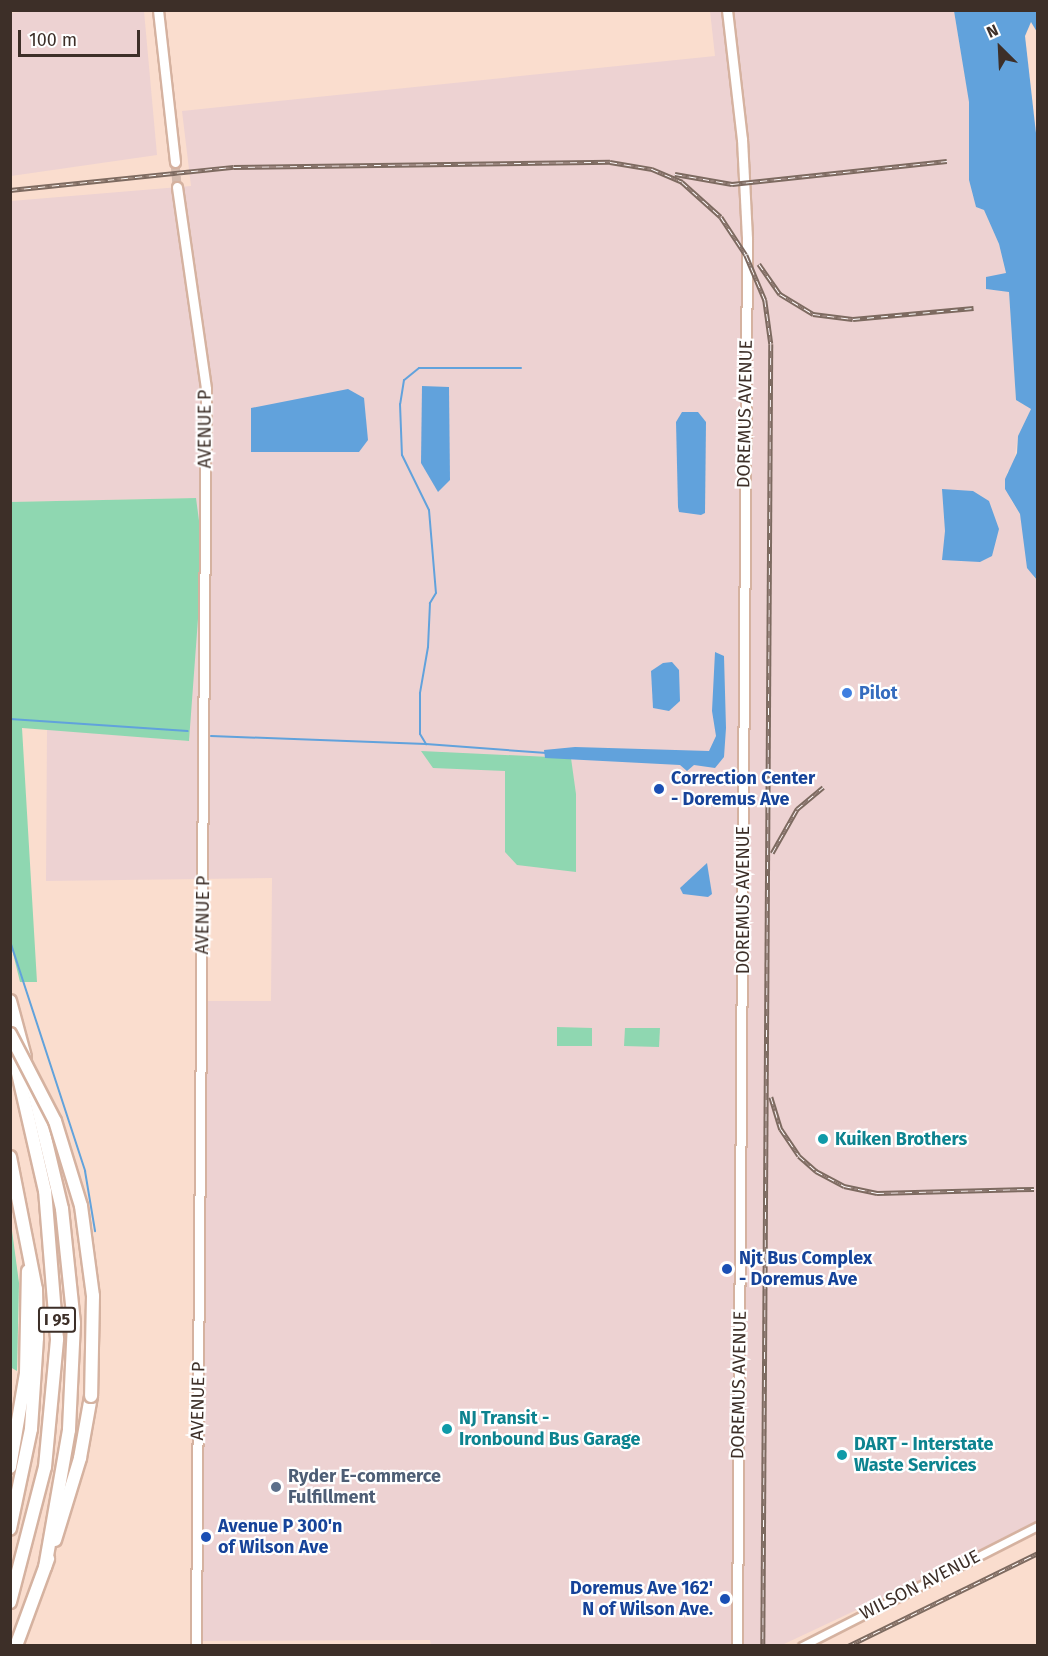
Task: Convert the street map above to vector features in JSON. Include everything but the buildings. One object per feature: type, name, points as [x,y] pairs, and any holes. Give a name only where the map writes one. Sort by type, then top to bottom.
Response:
[{"type":"highway","points":[[10,1002],[58,1190],[73,1304],[71,1411],[45,1567]]},
{"type":"highway","points":[[10,1034],[55,1121],[83,1216],[93,1296],[91,1396],[73,1486],[16,1646]]},
{"type":"highway","name":"I 95","points":[[10,1039],[45,1191],[57,1339],[45,1467],[10,1602]]},
{"type":"highway","name":"I 95","points":[[10,1158],[36,1289],[36,1374],[29,1445],[10,1529]]},
{"type":"highway","name":"I 95","points":[[10,1467],[26,1365],[28,1243]]},
{"type":"main road","points":[[158,10],[175,162]]},
{"type":"main road","name":"DOREMUS AVENUE","points":[[727,10],[742,139],[747,239],[737,1646]]},
{"type":"main road","name":"AVENUE P","points":[[177,187],[206,389],[196,1646]]},
{"type":"street","name":"WILSON AVENUE","points":[[802,1646],[1038,1526]]},
{"type":"shaded area","points":[[39,10],[144,11],[157,155],[11,176],[11,13]]},
{"type":"shaded area","points":[[710,11],[954,11],[969,101],[969,180],[976,207],[984,210],[999,244],[1006,274],[986,289],[1009,291],[1016,400],[1031,409],[1018,436],[1013,468],[1007,472],[1011,500],[1020,514],[1034,578],[1038,580],[1037,1525],[782,1645],[431,1646],[430,1640],[196,1641],[201,1001],[271,1001],[272,878],[46,881],[47,729],[189,741],[196,498],[11,502],[11,201],[191,186],[182,111],[715,56]]},
{"type":"green space","points":[[196,498],[203,551],[189,741],[22,728],[37,982],[20,982],[10,941],[10,502]]},
{"type":"green space","points":[[421,751],[571,758],[576,794],[576,872],[517,865],[505,852],[505,771],[433,768]]},
{"type":"green space","points":[[557,1027],[592,1028],[592,1046],[557,1046]]},
{"type":"green space","points":[[625,1028],[660,1028],[659,1047],[624,1046]]},
{"type":"green space","points":[[11,1223],[19,1283],[17,1371],[10,1367]]},
{"type":"water","points":[[954,11],[1037,11],[1037,580],[1027,568],[1020,514],[1005,489],[1005,479],[1017,453],[1018,436],[1031,409],[1016,400],[1009,292],[986,289],[986,277],[1006,273],[999,244],[984,210],[976,207],[969,180],[969,102]]},
{"type":"water","points":[[422,386],[449,387],[450,480],[438,492],[421,463]]},
{"type":"water","points":[[348,389],[364,398],[368,440],[359,452],[251,452],[251,408]]},
{"type":"water","points":[[682,412],[698,412],[706,422],[705,513],[701,515],[679,512],[678,507],[676,422]]},
{"type":"water","points":[[942,489],[973,491],[989,501],[999,529],[992,556],[980,562],[942,560],[945,531]]},
{"type":"water","points":[[715,652],[724,656],[726,728],[724,757],[715,768],[694,765],[687,771],[680,765],[545,758],[544,750],[575,747],[709,751],[716,736],[712,711]]},
{"type":"water","points":[[672,662],[679,670],[680,701],[669,711],[653,708],[651,671],[663,663]]},
{"type":"water","points":[[707,863],[712,894],[708,897],[683,894],[680,888]]},
{"type":"pier","points":[[1031,22],[1037,32],[1037,142],[1025,36]]},
{"type":"waterway","points":[[521,368],[419,368],[404,380],[400,404],[402,455],[429,510],[436,593],[430,603],[428,647],[420,693],[420,734],[426,744],[547,753]]},
{"type":"waterway","points":[[10,719],[188,731]]},
{"type":"waterway","points":[[211,736],[426,744]]},
{"type":"waterway","points":[[10,941],[85,1171],[95,1231]]},
{"type":"tunnel","points":[[175,162],[177,187]]},
{"type":"railway","points":[[675,174],[732,184],[947,161]]},
{"type":"railway","points":[[10,190],[234,167],[610,162],[652,169],[682,182],[721,217],[746,255],[765,300],[771,344],[763,1646]]},
{"type":"railway","points":[[759,264],[780,294],[813,314],[853,319],[974,308]]},
{"type":"railway","points":[[772,853],[797,809],[823,787]]},
{"type":"railway","points":[[771,1097],[781,1129],[799,1156],[816,1171],[844,1186],[877,1193],[1034,1189]]},
{"type":"railway","points":[[848,1646],[1038,1553]]},
{"type":"place","name":"Pilot","points":[[847,693]]},
{"type":"place","name":"Correction Center - Doremus Ave","points":[[659,789]]},
{"type":"place","name":"Kuiken Brothers","points":[[823,1139]]},
{"type":"place","name":"Njt Bus Complex - Doremus Ave","points":[[727,1269]]},
{"type":"place","name":"NJ Transit - Ironbound Bus Garage","points":[[447,1429]]},
{"type":"place","name":"DART - Interstate Waste Services","points":[[842,1455]]},
{"type":"place","name":"Ryder E-commerce Fulfillment","points":[[276,1487]]},
{"type":"place","name":"Avenue P 300'n of Wilson Ave","points":[[206,1537]]},
{"type":"place","name":"Doremus Ave 162' N of Wilson Ave.","points":[[725,1599]]}]
